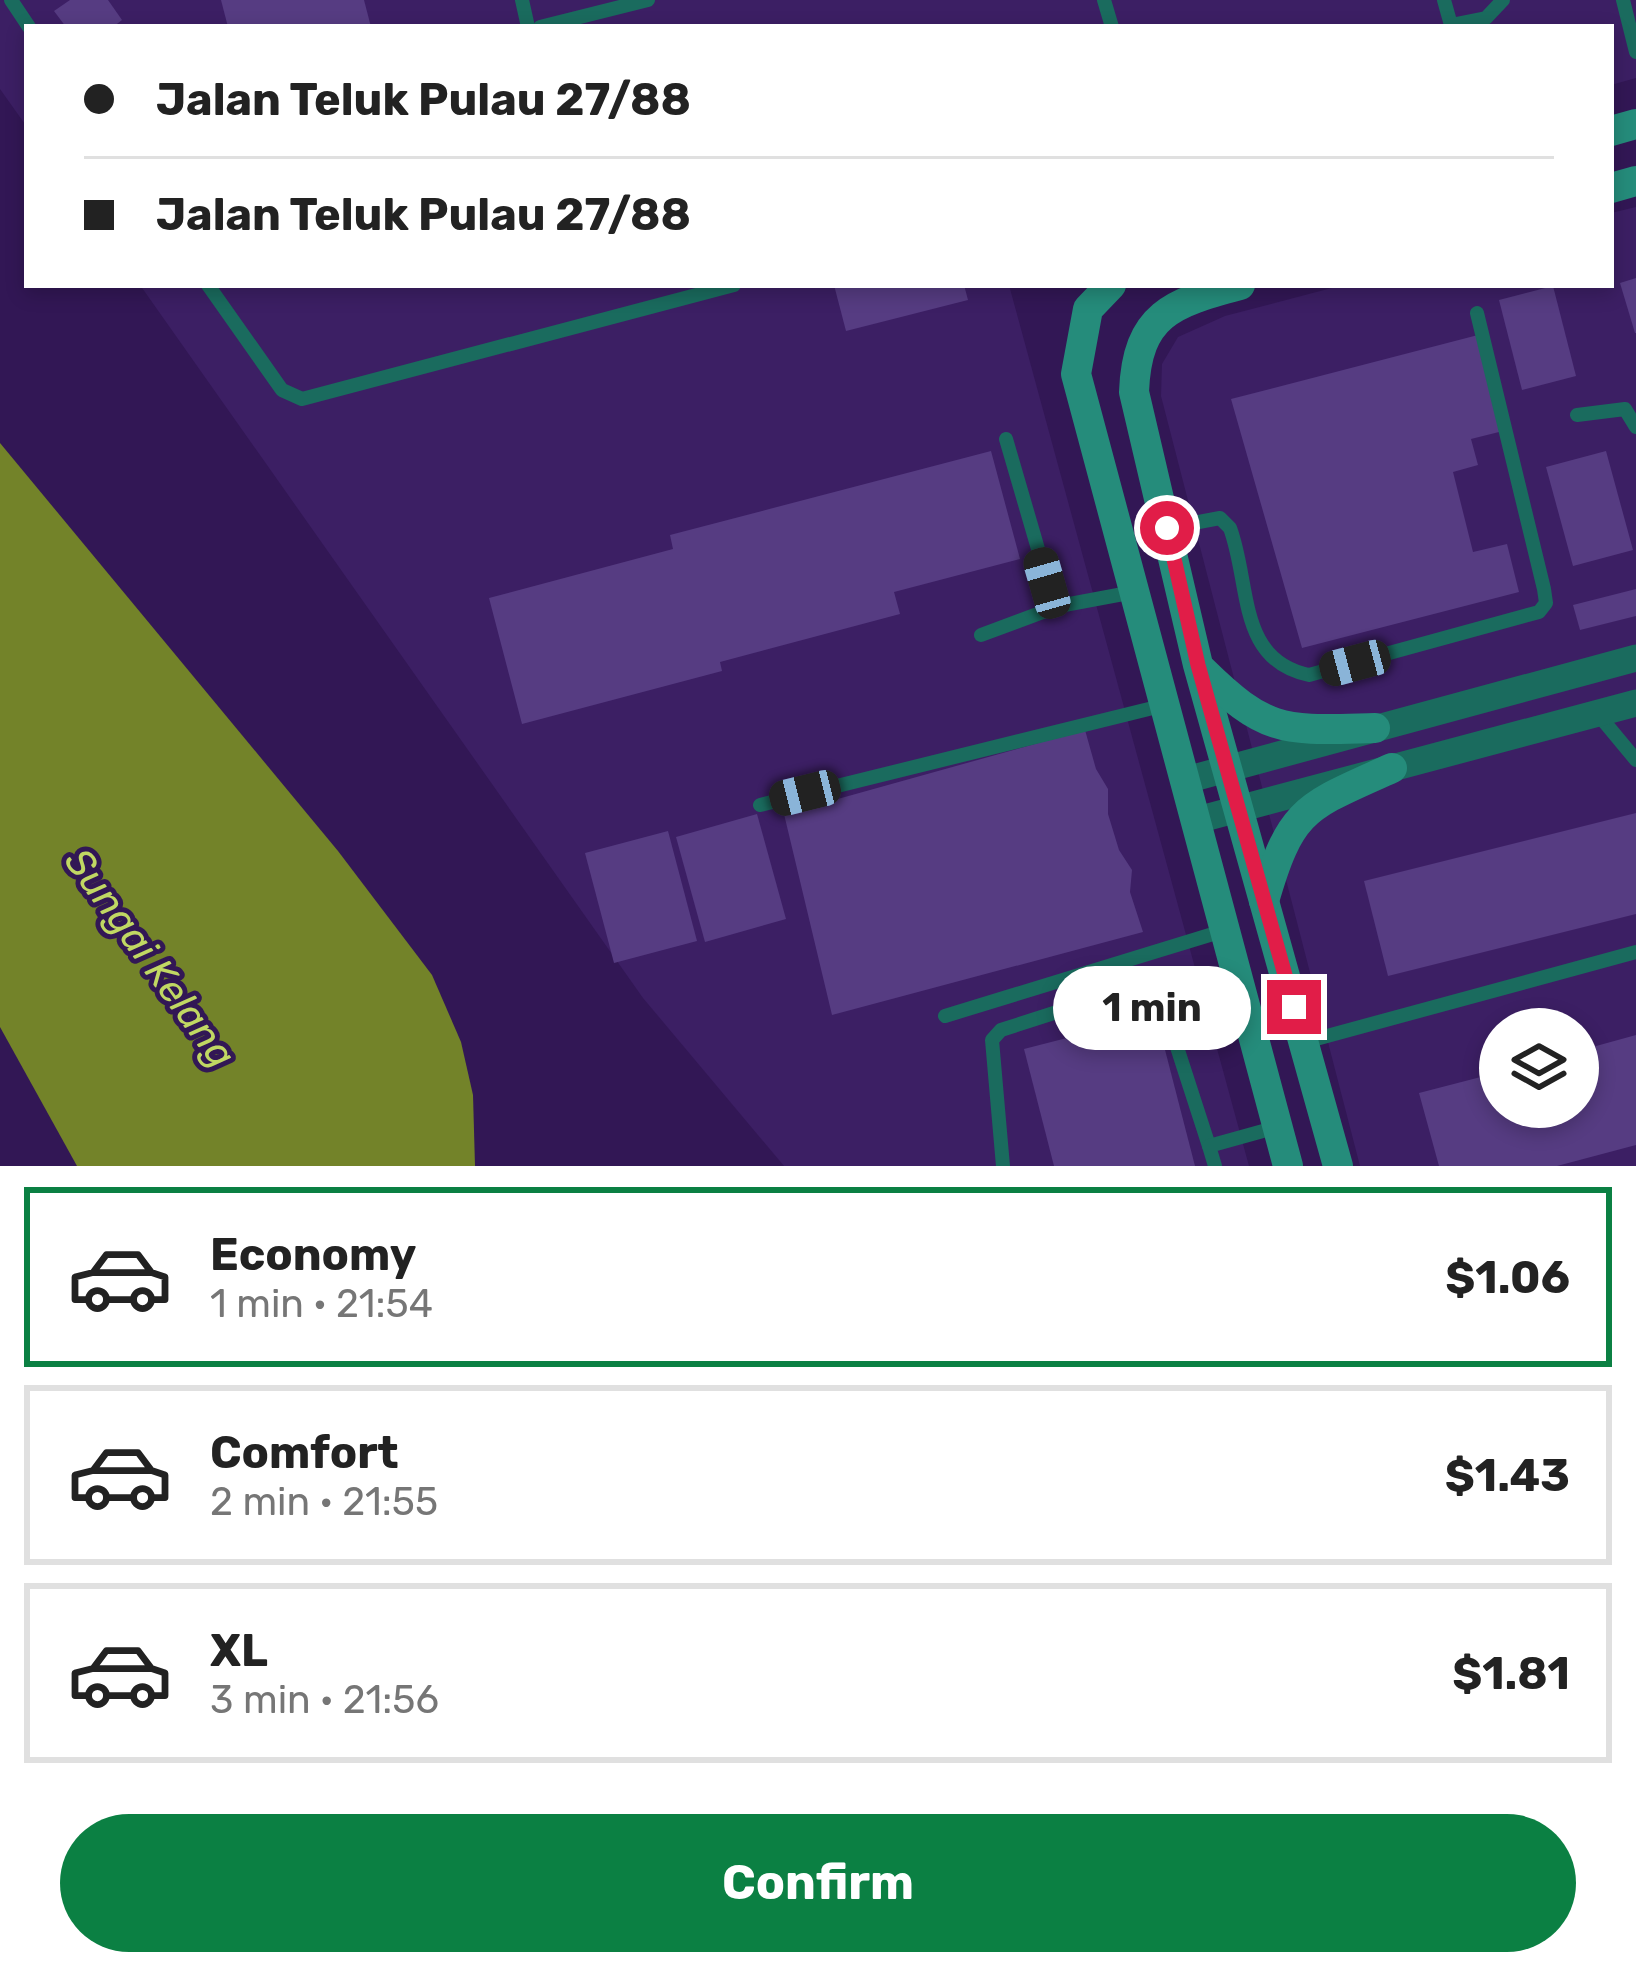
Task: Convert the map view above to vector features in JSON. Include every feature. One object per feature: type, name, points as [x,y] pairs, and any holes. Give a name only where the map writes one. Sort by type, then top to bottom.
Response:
[{"type":"street","points":[[1108,288],[1088,309],[1076,374],[1288,1166]]},
{"type":"street","points":[[1231,288],[1170,309],[1146,330],[1135,358],[1134,392],[1198,665],[1338,1166]]},
{"type":"street","points":[[1186,780],[1636,658]]},
{"type":"street","points":[[1198,665],[1254,718],[1309,730],[1375,728]]},
{"type":"street","points":[[1197,820],[1636,703]]},
{"type":"street","points":[[1264,901],[1292,822],[1333,794],[1392,768]]},
{"type":"lane","points":[[551,24],[648,0]]},
{"type":"lane","points":[[1460,24],[1486,18],[1503,0]]},
{"type":"lane","points":[[1623,0],[1636,52]]},
{"type":"lane","points":[[210,288],[282,391],[302,399],[723,288]]},
{"type":"lane","points":[[1167,528],[1220,518],[1230,528],[1250,617],[1265,653],[1282,670],[1309,675],[1539,612],[1546,603],[1544,590],[1477,313]]},
{"type":"lane","points":[[1577,416],[1625,409],[1636,428]]},
{"type":"lane","points":[[1006,439],[1052,597],[1059,606]]},
{"type":"lane","points":[[981,635],[1059,606],[1134,592]]},
{"type":"lane","points":[[760,805],[1165,705]]},
{"type":"lane","points":[[1598,713],[1636,760]]},
{"type":"lane","points":[[945,1016],[1226,930]]},
{"type":"lane","points":[[1304,1042],[1636,952]]},
{"type":"lane","points":[[1003,1166],[992,1040],[1001,1030],[1107,996],[1146,995],[1165,1010],[1215,1166]]},
{"type":"lane","points":[[1208,1146],[1277,1127]]},
{"type":"shaded area","points":[[0,0],[1636,0],[1636,78],[1614,84],[1614,24],[24,24],[24,123],[0,89]]},
{"type":"shaded area","points":[[1636,207],[1636,1166],[1360,1166],[1161,396],[1162,364],[1178,337],[1225,316],[1332,288],[1614,288],[1614,212]]},
{"type":"shaded area","points":[[142,288],[1010,288],[1249,1166],[784,1166],[643,998]]},
{"type":"water","name":"Sungai Kelang","points":[[0,443],[338,851],[432,975],[461,1042],[473,1095],[475,1166],[77,1166],[0,1027]]},
{"type":"building","points":[[70,0],[108,0],[122,20],[117,24],[64,24],[54,11]]},
{"type":"building","points":[[221,0],[364,0],[370,24],[227,24]]},
{"type":"building","points":[[1636,278],[1636,333],[1635,333],[1620,283]]},
{"type":"building","points":[[835,288],[965,288],[968,300],[846,331]]},
{"type":"building","points":[[1554,288],[1576,376],[1522,390],[1499,300]]},
{"type":"building","points":[[1478,335],[1503,431],[1471,439],[1478,465],[1453,472],[1473,552],[1507,544],[1519,592],[1302,648],[1231,399]]},
{"type":"building","points":[[991,451],[1020,559],[894,592],[900,614],[720,662],[722,671],[522,724],[489,598],[673,549],[670,535]]},
{"type":"building","points":[[1606,451],[1633,550],[1573,566],[1546,467]]},
{"type":"building","points":[[1636,589],[1636,616],[1580,630],[1573,605]]},
{"type":"building","points":[[1085,730],[1096,769],[1108,789],[1108,814],[1119,850],[1132,870],[1130,892],[1143,932],[832,1015],[784,814]]},
{"type":"building","points":[[1636,813],[1636,914],[1388,976],[1364,881]]},
{"type":"building","points":[[757,814],[786,919],[705,942],[676,837]]},
{"type":"building","points":[[668,831],[697,941],[614,963],[585,853]]},
{"type":"building","points":[[1156,1015],[1195,1166],[1054,1166],[1024,1049]]},
{"type":"building","points":[[1636,1035],[1636,1145],[1557,1166],[1439,1166],[1419,1093],[1479,1077],[1479,1128],[1599,1128],[1599,1045]]},
{"type":"route","points":[[1167,528],[1198,665],[1294,1007]]}]
